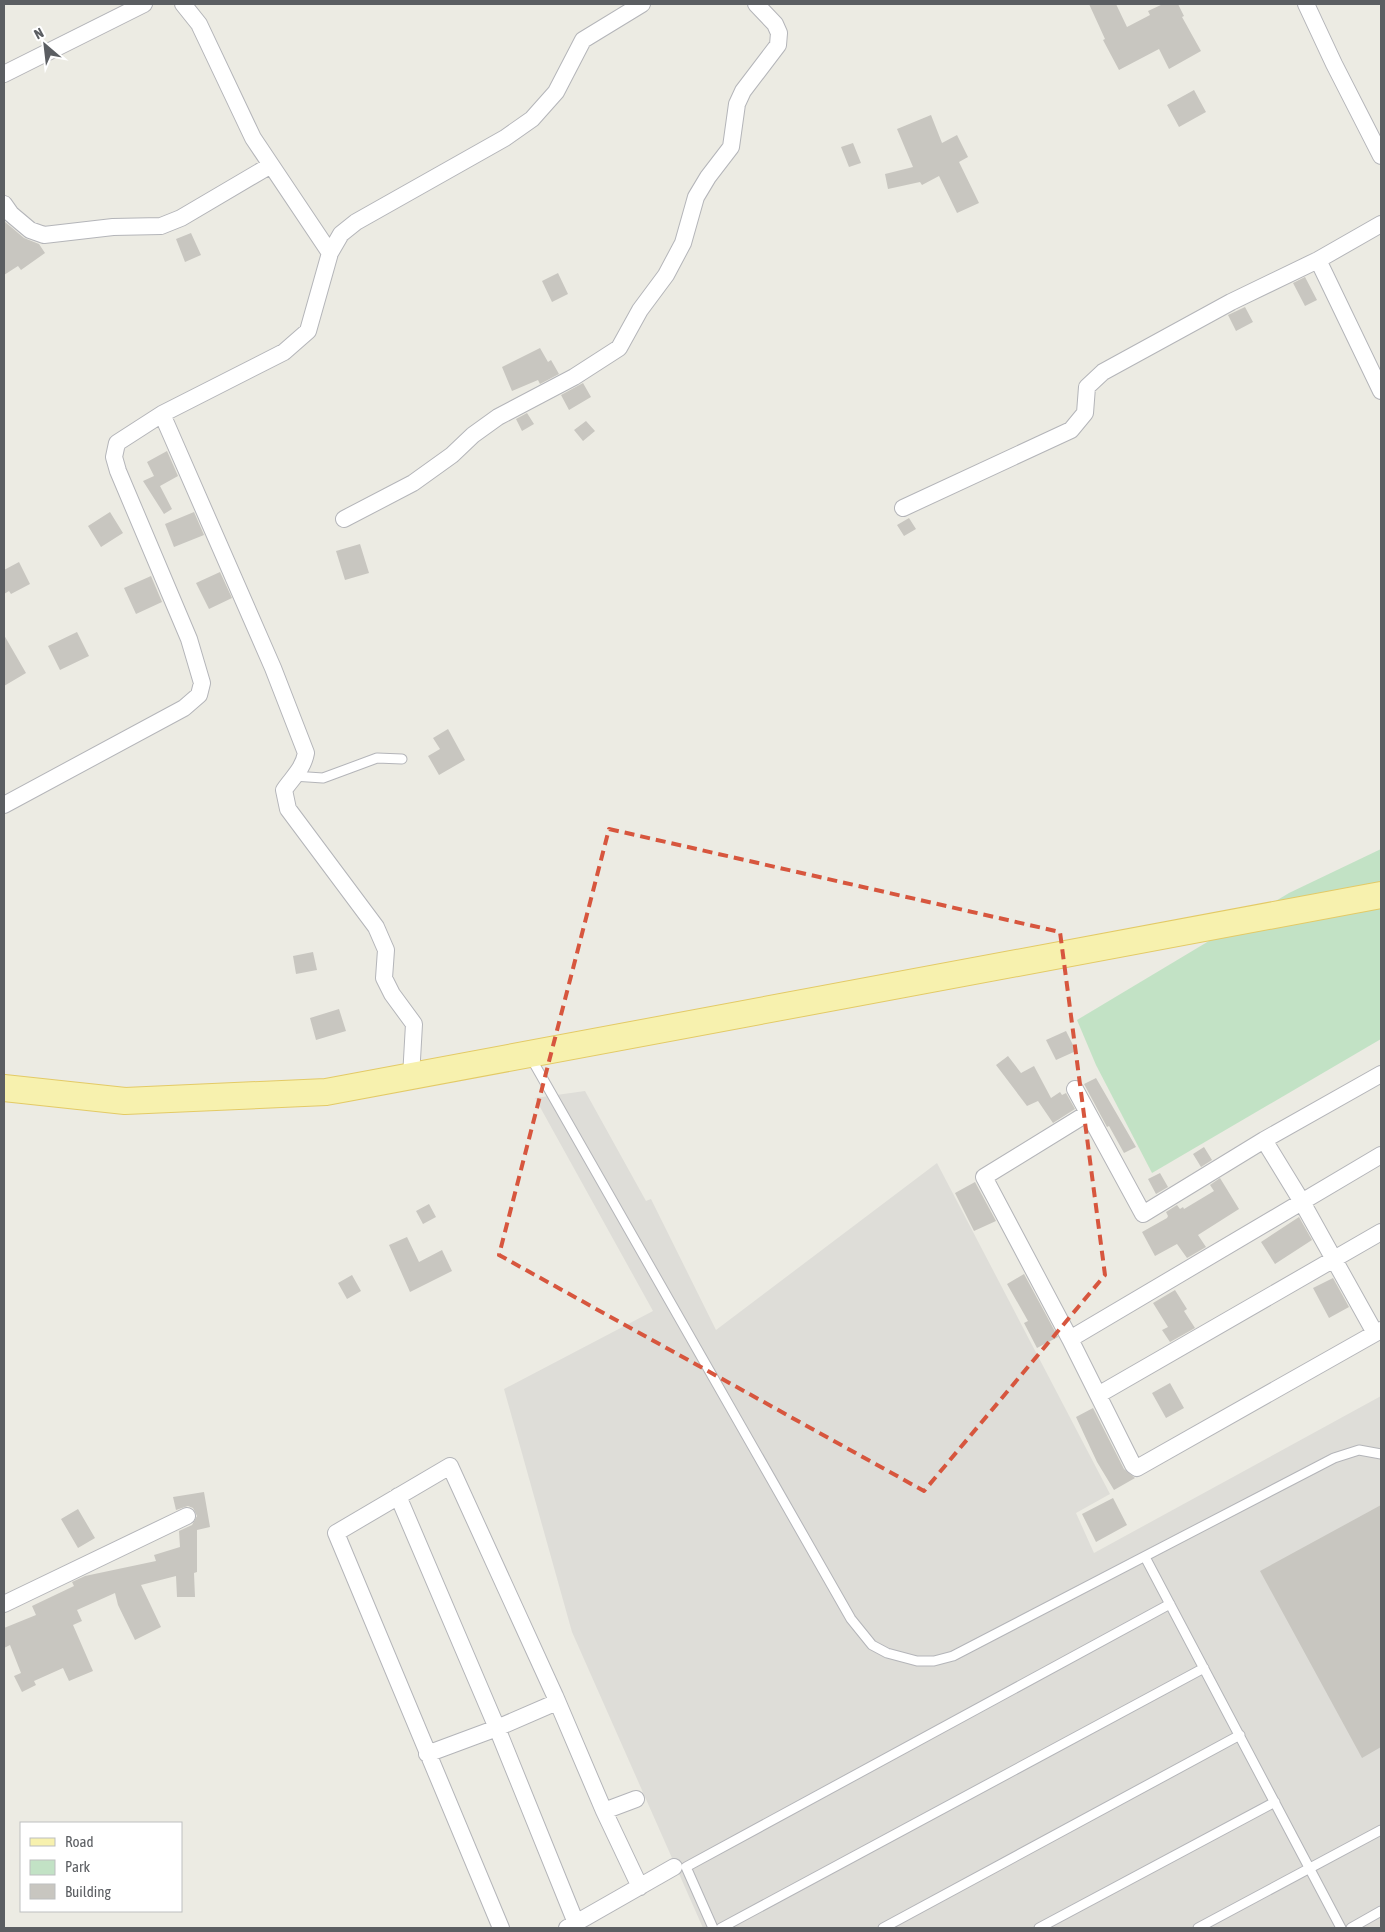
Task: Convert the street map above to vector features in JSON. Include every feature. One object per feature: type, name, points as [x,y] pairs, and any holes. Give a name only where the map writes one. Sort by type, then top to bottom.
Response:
[{"type":"main road","points":[[4,1088],[125,1101],[326,1092],[1381,895]]},
{"type":"street","points":[[4,74],[144,4]]},
{"type":"street","points":[[183,4],[199,24],[253,138],[330,254]]},
{"type":"street","points":[[4,805],[184,708],[199,695],[202,683],[189,639],[118,471],[114,457],[116,443],[162,414],[284,352],[308,331],[330,254],[341,234],[356,222],[505,138],[532,119],[556,92],[583,40],[642,4]]},
{"type":"street","points":[[344,519],[413,483],[452,456],[473,435],[498,417],[574,378],[619,348],[640,310],[666,275],[683,243],[696,197],[731,147],[737,104],[743,91],[778,45],[779,33],[775,24],[756,4]]},
{"type":"street","points":[[1306,4],[1381,156]]},
{"type":"street","points":[[4,204],[11,214],[30,230],[44,235],[113,227],[161,226],[181,218],[271,165]]},
{"type":"street","points":[[903,508],[1071,430],[1085,413],[1087,387],[1103,372],[1231,302],[1318,260],[1381,224]]},
{"type":"street","points":[[1318,260],[1381,391]]},
{"type":"street","points":[[162,414],[273,668],[306,754],[304,765],[293,776],[284,790],[288,809],[376,927],[386,950],[384,978],[392,994],[414,1024],[411,1077]]},
{"type":"street","points":[[1075,1089],[1143,1214],[1264,1140],[1381,1074]]},
{"type":"street","points":[[1088,1113],[984,1177],[1070,1338],[1133,1465],[1137,1468],[1378,1332],[1264,1140]]},
{"type":"street","points":[[1070,1338],[1381,1155]]},
{"type":"street","points":[[1098,1394],[1381,1232]]},
{"type":"street","points":[[500,1928],[336,1533],[450,1466],[558,1702],[604,1812],[640,1887]]},
{"type":"street","points":[[398,1496],[497,1728],[572,1926],[674,1867]]},
{"type":"street","points":[[4,1604],[187,1516]]},
{"type":"street","points":[[427,1754],[497,1728],[558,1702]]},
{"type":"street","points":[[604,1812],[636,1799]]},
{"type":"lane","points":[[293,776],[324,778],[377,758],[402,759]]},
{"type":"lane","points":[[530,1055],[851,1619],[872,1645],[887,1653],[917,1661],[934,1661],[953,1656],[1334,1458],[1360,1450],[1381,1454]]},
{"type":"lane","points":[[1145,1557],[1341,1928]]},
{"type":"lane","points":[[713,1928],[686,1867],[1170,1604]]},
{"type":"lane","points":[[721,1928],[1204,1668]]},
{"type":"lane","points":[[883,1928],[1240,1736]]},
{"type":"lane","points":[[1039,1928],[1275,1802]]},
{"type":"lane","points":[[1198,1928],[1381,1830]]},
{"type":"lane","points":[[1351,1928],[1381,1912]]},
{"type":"highlighted area","points":[[609,829],[1060,932],[1105,1275],[924,1491],[499,1255]]},
{"type":"shaded area","points":[[585,1091],[646,1201],[651,1199],[716,1330],[937,1163],[1110,1494],[1076,1513],[1094,1553],[1381,1396],[1381,1928],[703,1928],[572,1632],[504,1389],[653,1311],[535,1098]]},
{"type":"green space","points":[[1381,849],[1381,1039],[1152,1173],[1096,1065],[1077,1020],[1289,893]]},
{"type":"building","points":[[1089,4],[1116,4],[1127,27],[1150,15],[1148,11],[1163,4],[1178,4],[1184,16],[1182,17],[1201,51],[1169,69],[1159,49],[1119,70],[1103,40],[1105,39]]},
{"type":"building","points":[[1194,90],[1206,112],[1179,127],[1167,105]]},
{"type":"building","points":[[931,115],[942,143],[957,135],[968,157],[959,162],[979,203],[957,213],[939,176],[922,185],[920,182],[888,189],[885,174],[913,167],[897,129]]},
{"type":"building","points":[[853,143],[861,163],[849,167],[841,147]]},
{"type":"building","points":[[4,221],[24,238],[39,244],[45,253],[21,270],[18,266],[4,275]]},
{"type":"building","points":[[191,233],[201,255],[185,262],[176,239]]},
{"type":"building","points":[[558,273],[568,294],[552,302],[542,281]]},
{"type":"building","points":[[1305,277],[1317,300],[1305,306],[1293,283]]},
{"type":"building","points":[[1245,307],[1253,322],[1236,331],[1228,315]]},
{"type":"building","points":[[540,348],[548,362],[551,360],[559,374],[540,384],[538,380],[512,391],[502,367]]},
{"type":"building","points":[[583,383],[591,397],[569,410],[561,395]]},
{"type":"building","points":[[527,413],[534,424],[522,431],[516,419]]},
{"type":"building","points":[[586,421],[595,431],[583,441],[574,430]]},
{"type":"building","points":[[167,451],[178,476],[160,486],[172,509],[164,514],[143,481],[154,476],[147,462]]},
{"type":"building","points":[[110,512],[123,533],[101,547],[88,526]]},
{"type":"building","points":[[194,512],[204,535],[174,547],[165,524]]},
{"type":"building","points":[[909,518],[916,529],[904,536],[897,525]]},
{"type":"building","points":[[360,544],[369,573],[345,580],[336,551]]},
{"type":"building","points":[[19,562],[30,584],[11,594],[9,591],[4,594],[4,570]]},
{"type":"building","points":[[220,572],[232,598],[209,609],[196,583]]},
{"type":"building","points":[[151,576],[162,602],[136,614],[124,588]]},
{"type":"building","points":[[77,632],[89,656],[60,670],[48,646]]},
{"type":"building","points":[[4,635],[26,673],[4,686]]},
{"type":"building","points":[[448,729],[465,760],[439,775],[428,756],[440,749],[433,738]]},
{"type":"building","points":[[313,952],[317,970],[296,974],[293,956]]},
{"type":"building","points":[[339,1009],[346,1031],[316,1040],[310,1018]]},
{"type":"building","points":[[1066,1031],[1076,1051],[1056,1060],[1046,1040]]},
{"type":"building","points":[[1008,1056],[1021,1073],[1034,1066],[1051,1098],[1060,1092],[1062,1095],[1066,1093],[1075,1109],[1053,1123],[1038,1101],[1027,1106],[996,1065]]},
{"type":"building","points":[[1096,1078],[1136,1147],[1124,1153],[1109,1126],[1107,1127],[1084,1084]]},
{"type":"building","points":[[1204,1147],[1212,1160],[1201,1167],[1193,1154]]},
{"type":"building","points":[[1160,1173],[1168,1187],[1156,1194],[1148,1179]]},
{"type":"building","points":[[1220,1178],[1239,1209],[1198,1235],[1206,1247],[1187,1258],[1177,1244],[1155,1256],[1142,1232],[1167,1218],[1166,1212],[1177,1205],[1180,1209],[1183,1207],[1184,1209],[1214,1191],[1210,1185]]},
{"type":"building","points":[[975,1182],[996,1221],[974,1231],[955,1193]]},
{"type":"building","points":[[429,1204],[436,1217],[423,1224],[416,1211]]},
{"type":"building","points":[[1299,1217],[1312,1240],[1275,1264],[1261,1242]]},
{"type":"building","points":[[407,1237],[419,1262],[442,1250],[452,1271],[410,1292],[389,1245]]},
{"type":"building","points":[[1024,1274],[1058,1337],[1037,1348],[1024,1323],[1028,1321],[1007,1284]]},
{"type":"building","points":[[352,1275],[361,1291],[347,1299],[338,1283]]},
{"type":"building","points":[[1333,1278],[1349,1307],[1329,1318],[1313,1288]]},
{"type":"building","points":[[1175,1290],[1187,1309],[1184,1311],[1195,1328],[1170,1342],[1162,1330],[1168,1327],[1153,1303]]},
{"type":"building","points":[[1170,1383],[1184,1408],[1166,1418],[1152,1393]]},
{"type":"building","points":[[1093,1408],[1124,1469],[1135,1478],[1114,1490],[1097,1462],[1076,1417]]},
{"type":"building","points":[[204,1492],[210,1527],[197,1530],[197,1572],[194,1573],[195,1597],[177,1597],[176,1576],[141,1585],[161,1627],[135,1640],[118,1605],[115,1593],[77,1610],[82,1621],[73,1625],[93,1671],[69,1681],[63,1668],[34,1681],[36,1685],[22,1692],[14,1676],[21,1673],[10,1645],[4,1648],[4,1628],[36,1615],[32,1606],[74,1586],[72,1582],[85,1576],[156,1561],[154,1555],[180,1547],[179,1531],[192,1525],[197,1516],[193,1508],[188,1506],[176,1510],[173,1497]]},
{"type":"building","points":[[1113,1498],[1127,1525],[1096,1542],[1082,1514]]},
{"type":"building","points":[[1381,1505],[1381,1747],[1362,1758],[1260,1571]]},
{"type":"building","points":[[78,1509],[95,1538],[78,1548],[61,1519]]}]
